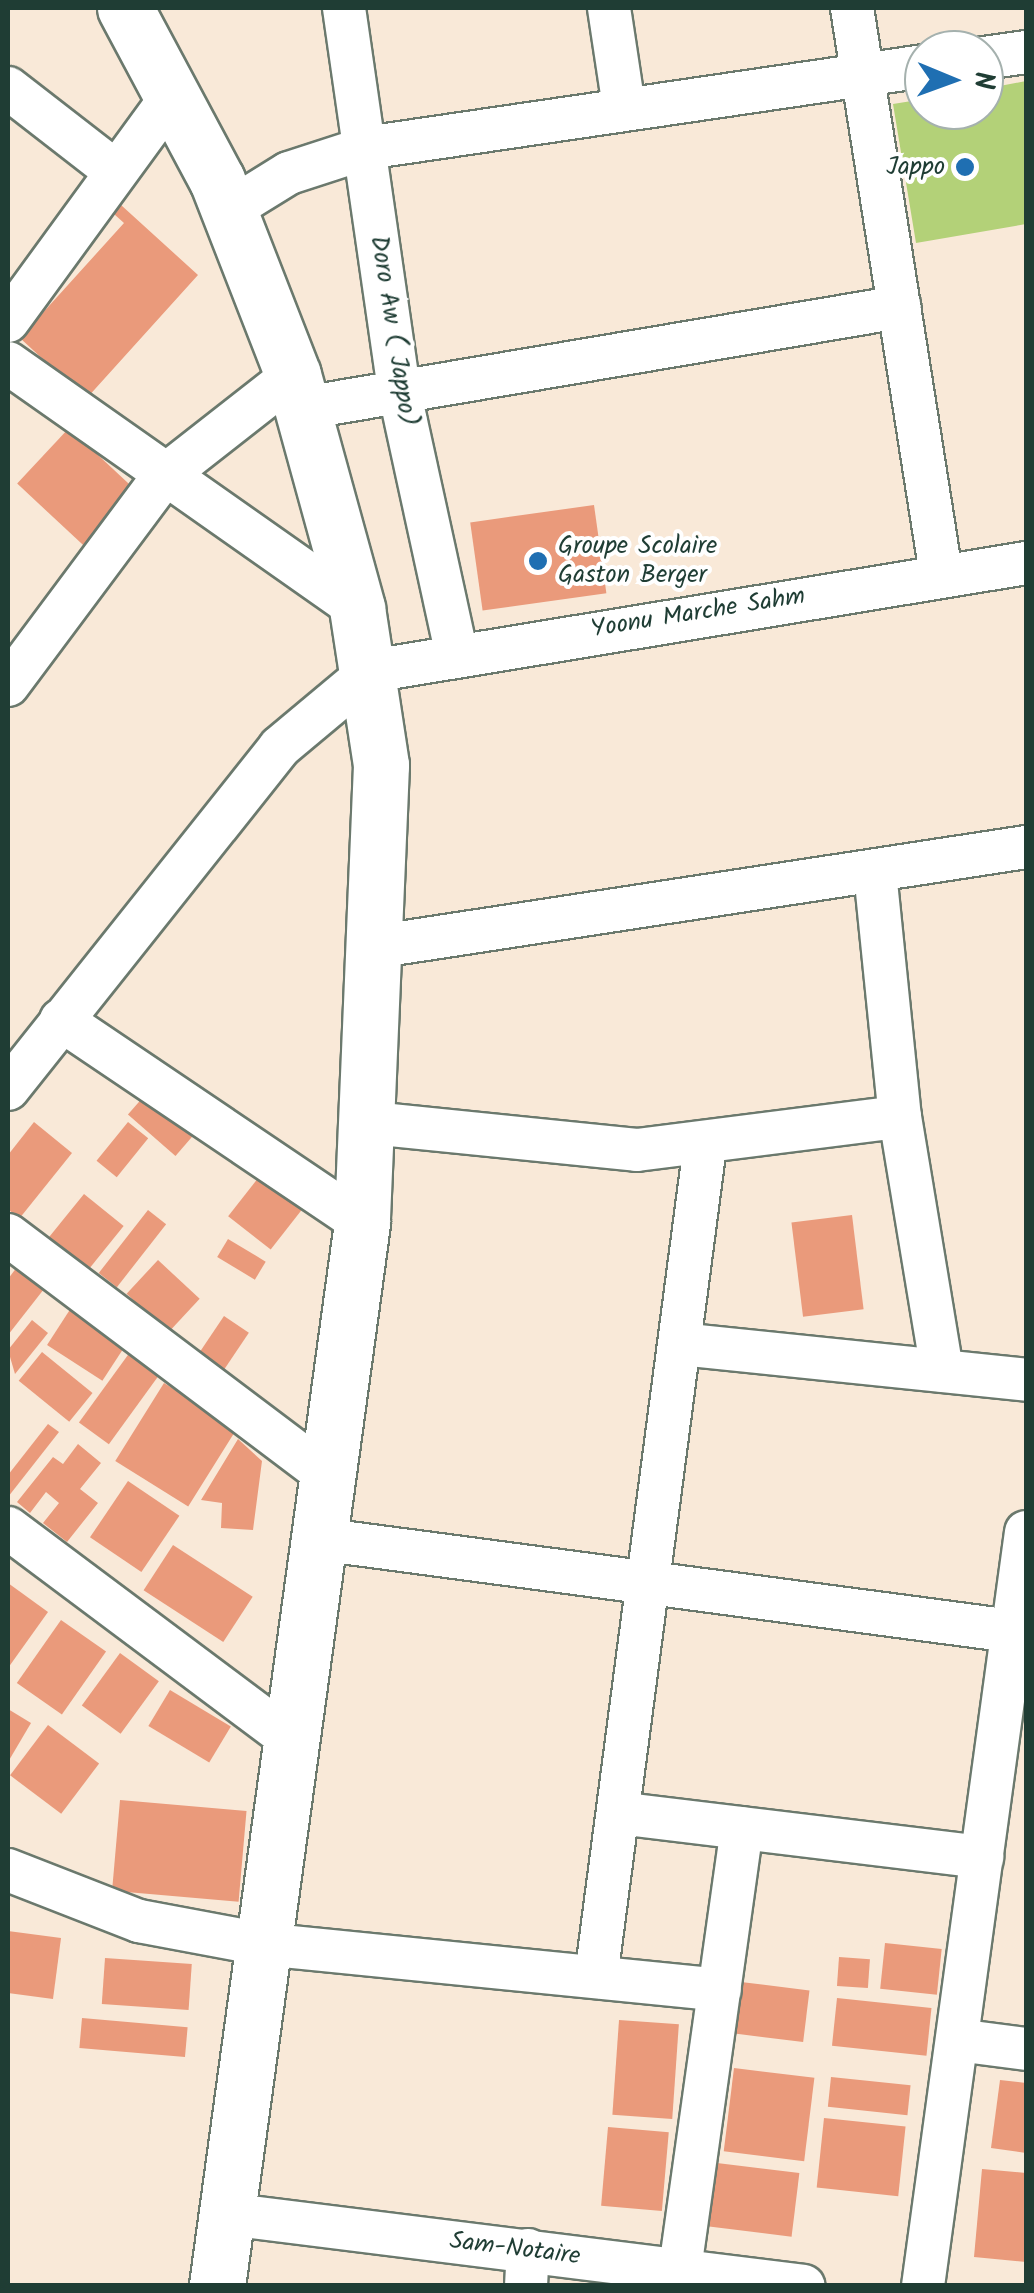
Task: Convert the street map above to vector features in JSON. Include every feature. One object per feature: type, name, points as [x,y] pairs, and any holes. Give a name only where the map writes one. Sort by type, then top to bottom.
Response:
[{"type":"main road","points":[[139,16],[230,210],[299,392],[371,671],[381,765],[380,946],[372,1123],[362,1223],[217,2286]]},
{"type":"street","name":"Doro Aw ( Jappo)","points":[[344,8],[398,385],[456,651]]},
{"type":"street","points":[[609,8],[624,107]]},
{"type":"street","points":[[852,8],[942,574]]},
{"type":"street","points":[[230,210],[289,173],[366,148],[624,107],[904,69]]},
{"type":"street","points":[[8,88],[115,172]]},
{"type":"street","points":[[8,320],[175,92]]},
{"type":"street","points":[[8,685],[163,477],[299,392],[398,385],[898,307]]},
{"type":"street","points":[[8,362],[163,477],[357,608]]},
{"type":"street","name":"Yoonu Marche Sahm","points":[[371,671],[456,651],[1026,563]]},
{"type":"street","points":[[8,1089],[280,747],[371,671]]},
{"type":"street","points":[[380,946],[1026,847]]},
{"type":"street","points":[[875,872],[900,1117],[942,1371]]},
{"type":"street","points":[[61,1020],[362,1223]]},
{"type":"street","points":[[372,1123],[637,1150],[706,1146],[900,1117]]},
{"type":"street","points":[[596,1977],[706,1146]]},
{"type":"street","points":[[8,1236],[326,1476]]},
{"type":"street","points":[[680,1344],[1026,1380]]},
{"type":"street","points":[[8,1528],[290,1740]]},
{"type":"street","points":[[923,2286],[982,1857],[1020,1632],[1026,1532]]},
{"type":"street","points":[[319,1539],[1020,1632]]},
{"type":"street","points":[[618,1813],[982,1857]]},
{"type":"street","points":[[680,2270],[742,1828]]},
{"type":"street","points":[[8,1870],[139,1921],[262,1944],[720,1990]]},
{"type":"street","points":[[957,2040],[1026,2049]]},
{"type":"street","name":"Sam-Notaire","points":[[227,2214],[527,2268],[680,2270],[804,2286]]},
{"type":"green space","name":"Jappo","points":[[1026,81],[1026,224],[916,243],[893,104],[904,102],[904,130],[1004,130],[1004,85]]},
{"type":"building","points":[[121,205],[198,275],[86,399],[20,338],[124,223],[114,214]]},
{"type":"building","points":[[69,428],[141,496],[90,551],[17,484]]},
{"type":"building","name":"Groupe Scolaire Gaston Berger","points":[[594,505],[606,593],[483,611],[470,522]]},
{"type":"building","points":[[145,1095],[193,1136],[175,1156],[128,1115]]},
{"type":"building","points":[[34,1122],[72,1153],[19,1219],[8,1209],[8,1155]]},
{"type":"building","points":[[128,1122],[148,1138],[117,1177],[97,1161]]},
{"type":"building","points":[[262,1173],[305,1206],[271,1250],[228,1216]]},
{"type":"building","points":[[84,1194],[124,1226],[87,1271],[47,1239]]},
{"type":"building","points":[[148,1210],[166,1224],[117,1287],[99,1273]]},
{"type":"building","points":[[852,1215],[864,1309],[803,1317],[791,1222]]},
{"type":"building","points":[[228,1239],[266,1262],[255,1280],[217,1257]]},
{"type":"building","points":[[158,1260],[200,1299],[168,1333],[127,1294]]},
{"type":"building","points":[[17,1267],[44,1289],[8,1335],[8,1279]]},
{"type":"building","points":[[71,1308],[126,1344],[102,1381],[47,1345]]},
{"type":"building","points":[[224,1316],[249,1333],[223,1371],[198,1354]]},
{"type":"building","points":[[32,1320],[48,1333],[15,1374],[8,1350]]},
{"type":"building","points":[[133,1348],[163,1370],[109,1444],[79,1422]]},
{"type":"building","points":[[42,1352],[93,1393],[69,1422],[19,1381]]},
{"type":"building","points":[[164,1383],[237,1429],[188,1507],[115,1461]]},
{"type":"building","points":[[48,1424],[59,1432],[8,1497],[8,1475]]},
{"type":"building","points":[[238,1439],[262,1461],[253,1530],[221,1528],[222,1503],[201,1500]]},
{"type":"building","points":[[78,1444],[101,1463],[80,1489],[98,1503],[67,1542],[43,1523],[59,1503],[46,1492],[30,1513],[17,1502],[53,1457],[63,1464]]},
{"type":"building","points":[[128,1481],[179,1516],[141,1572],[90,1537]]},
{"type":"building","points":[[173,1545],[253,1597],[223,1642],[144,1590]]},
{"type":"building","points":[[8,1583],[48,1612],[8,1668]]},
{"type":"building","points":[[61,1620],[106,1652],[62,1715],[17,1683]]},
{"type":"building","points":[[120,1653],[159,1681],[121,1734],[82,1706]]},
{"type":"building","points":[[170,1690],[231,1727],[209,1763],[148,1726]]},
{"type":"building","points":[[8,1709],[31,1723],[8,1762]]},
{"type":"building","points":[[48,1725],[99,1764],[61,1814],[10,1775]]},
{"type":"building","points":[[120,1800],[247,1811],[239,1902],[112,1891]]},
{"type":"building","points":[[8,1931],[61,1938],[53,1999],[8,1993]]},
{"type":"building","points":[[885,1943],[942,1949],[937,1995],[880,1989]]},
{"type":"building","points":[[839,1957],[870,1959],[868,1988],[837,1986]]},
{"type":"building","points":[[105,1958],[192,1964],[189,2010],[102,2004]]},
{"type":"building","points":[[741,1982],[809,1990],[803,2042],[735,2034]]},
{"type":"building","points":[[837,1998],[931,2008],[926,2056],[832,2046]]},
{"type":"building","points":[[82,2018],[188,2027],[185,2057],[79,2048]]},
{"type":"building","points":[[619,2020],[679,2024],[672,2119],[612,2115]]},
{"type":"building","points":[[734,2068],[814,2078],[804,2161],[724,2151]]},
{"type":"building","points":[[831,2077],[911,2085],[907,2115],[828,2107]]},
{"type":"building","points":[[1000,2080],[1026,2083],[1026,2153],[991,2148]]},
{"type":"building","points":[[824,2118],[906,2127],[898,2196],[817,2188]]},
{"type":"building","points":[[608,2127],[669,2132],[662,2211],[601,2206]]},
{"type":"building","points":[[717,2163],[799,2173],[792,2237],[709,2227]]},
{"type":"building","points":[[982,2169],[1026,2173],[1026,2262],[974,2257]]},
{"type":"place","name":"Jappo","points":[[965,167]]},
{"type":"place","name":"Groupe Scolaire Gaston Berger","points":[[538,561]]}]
